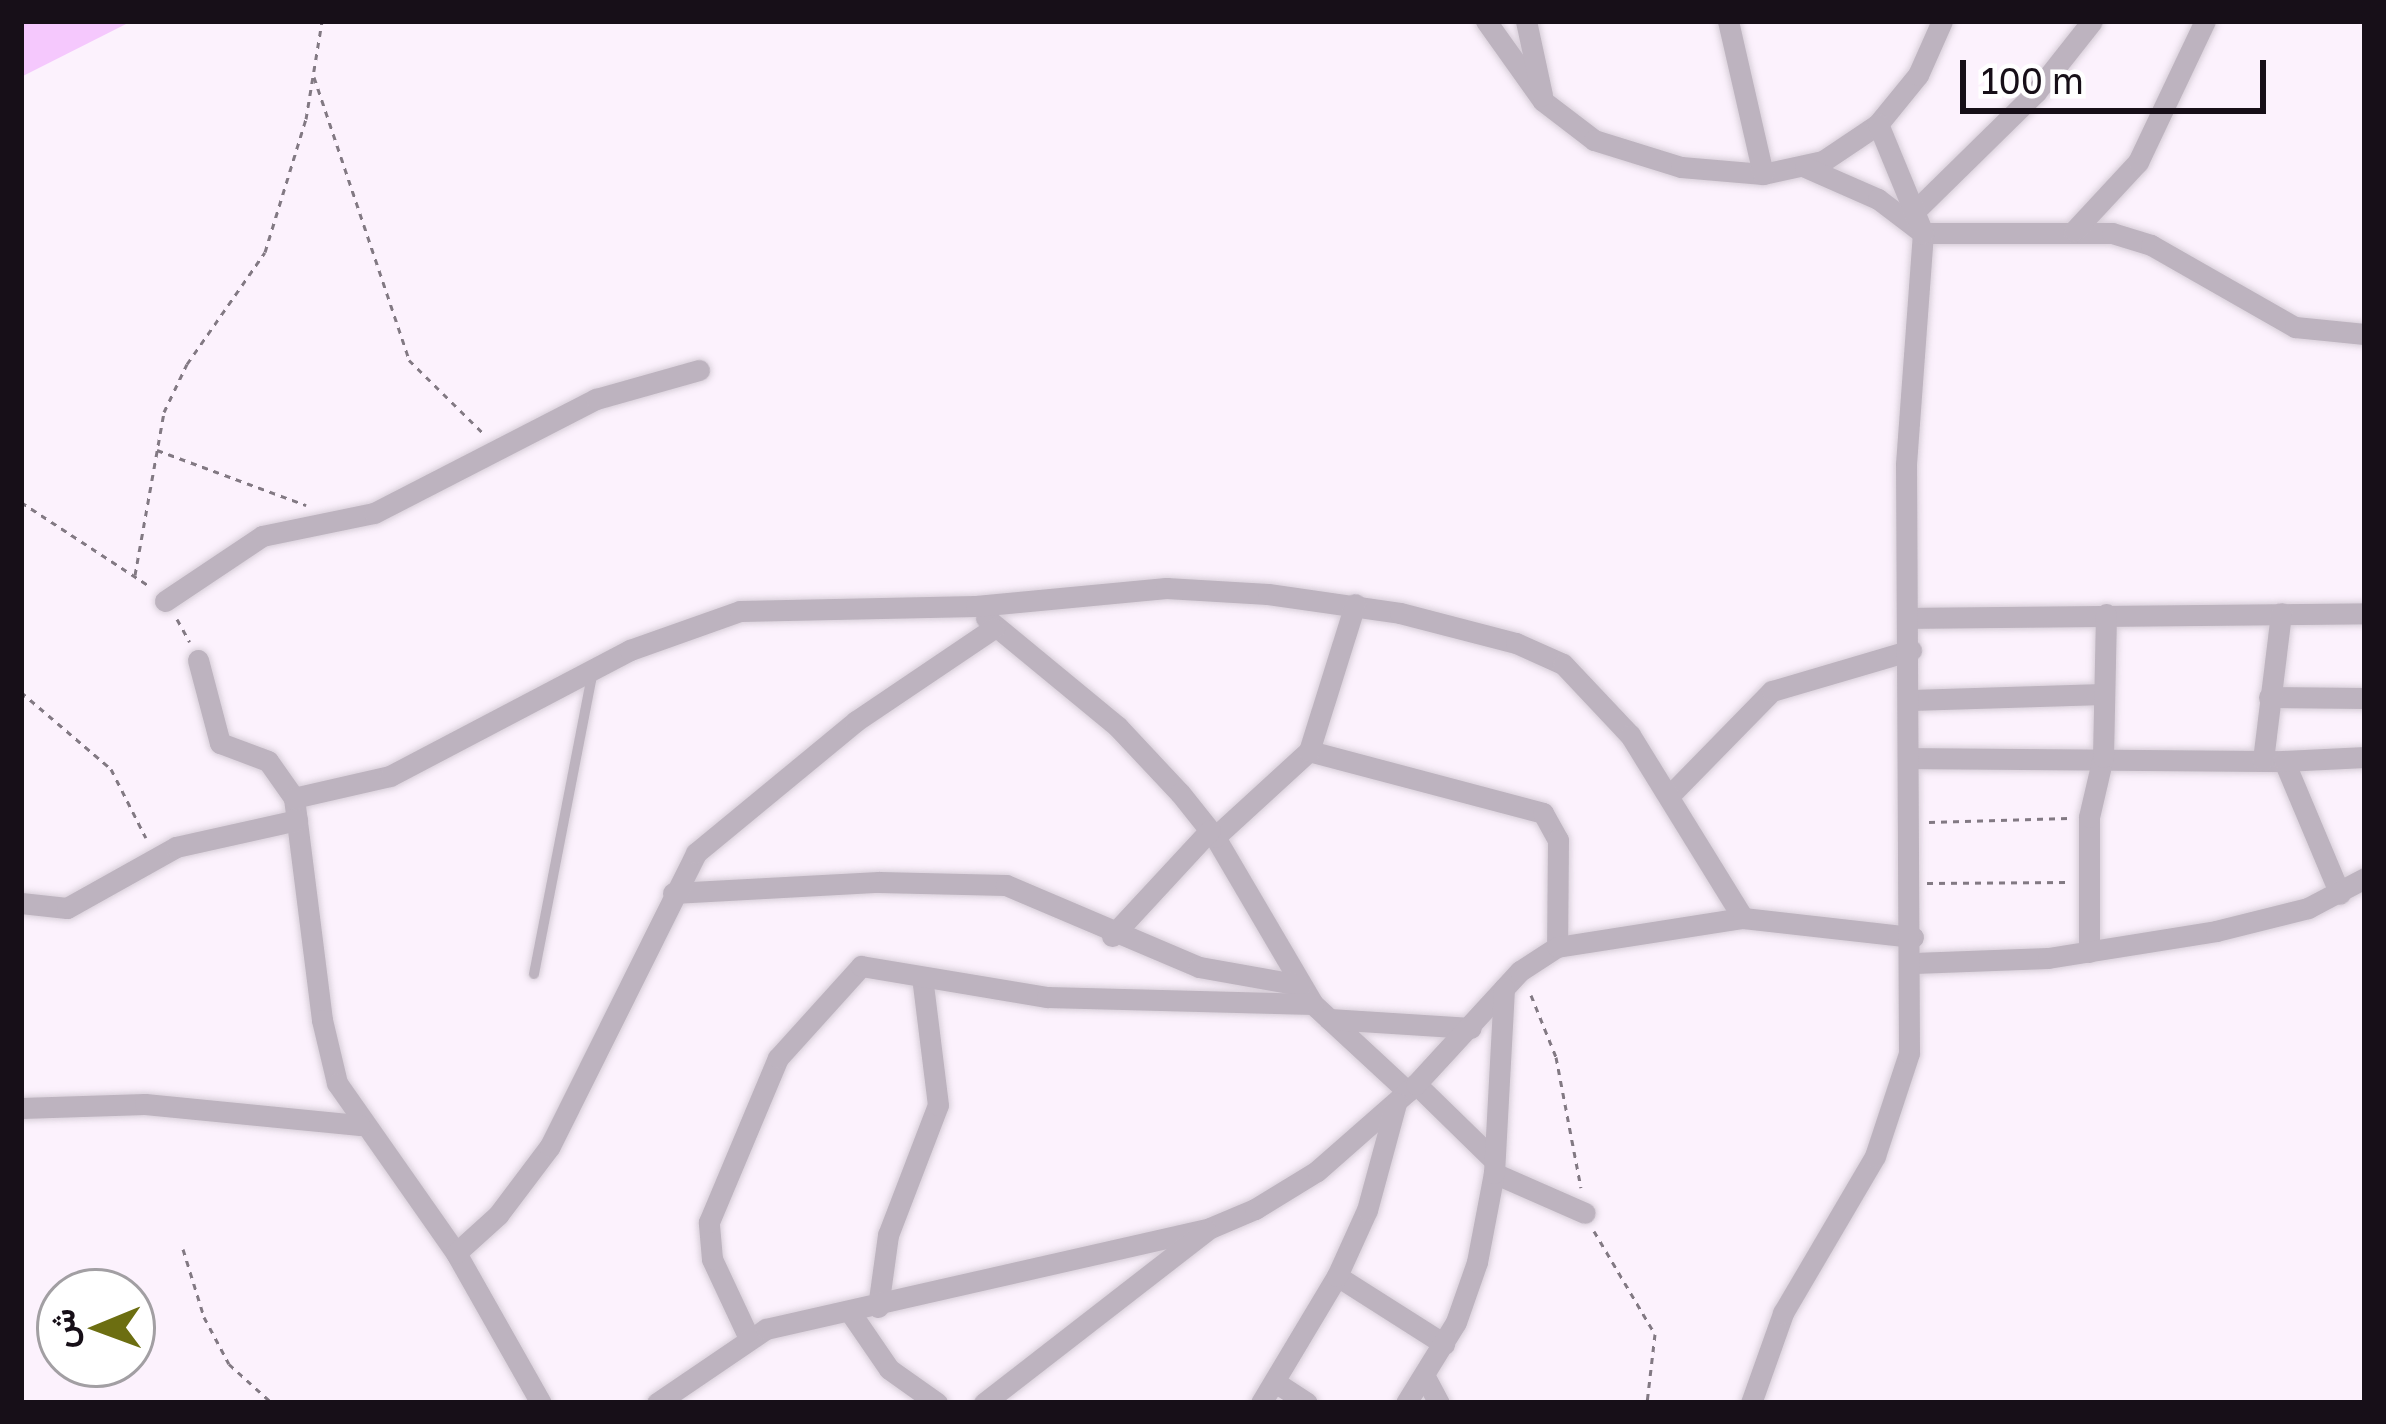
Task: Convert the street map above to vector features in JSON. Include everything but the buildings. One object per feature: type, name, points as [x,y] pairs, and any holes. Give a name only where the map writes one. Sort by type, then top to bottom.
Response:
[{"type":"street","points":[[1486,21],[1543,101],[1616,151],[1762,174],[1805,167],[1878,124],[1918,75],[1942,21]]},
{"type":"street","points":[[1526,21],[1543,101]]},
{"type":"street","points":[[1728,21],[1762,174]]},
{"type":"street","points":[[1915,211],[2036,92],[2092,21]]},
{"type":"street","points":[[2074,231],[2138,162],[2205,21]]},
{"type":"street","points":[[1751,1403],[1783,1312],[1886,1130],[1910,1053],[1914,963],[1906,444],[1924,233],[1878,124]]},
{"type":"street","points":[[1805,167],[1878,199],[1924,233],[2074,231],[2151,245],[2294,327],[2365,334]]},
{"type":"street","points":[[165,601],[262,536],[316,519],[347,520],[596,399],[699,370]]},
{"type":"street","points":[[21,903],[67,908],[154,856],[413,766],[593,667],[740,611],[976,606],[1166,588],[1355,604],[1503,639],[1563,664],[1612,710],[1744,918]]},
{"type":"street","points":[[1112,936],[1213,833],[1309,751],[1355,604]]},
{"type":"street","points":[[976,606],[994,628],[1117,726],[1213,833],[1314,1003],[1406,1093],[1494,1166],[1586,1213]]},
{"type":"street","points":[[2281,613],[2269,697],[2274,761],[2340,894]]},
{"type":"street","points":[[1911,618],[2365,613]]},
{"type":"street","points":[[2089,952],[2089,817],[2103,757],[2106,614]]},
{"type":"street","points":[[456,1253],[550,1146],[673,893],[718,830],[890,696],[994,628]]},
{"type":"street","points":[[1669,796],[1772,691],[1911,650]]},
{"type":"street","points":[[198,660],[220,743],[268,761],[296,809],[322,1020],[338,1083],[360,1125],[456,1253],[541,1403]]},
{"type":"street","points":[[1911,700],[2103,694]]},
{"type":"street","points":[[2269,697],[2365,698]]},
{"type":"street","points":[[1309,751],[1543,813],[1559,848],[1557,947]]},
{"type":"street","points":[[1911,758],[2274,761],[2365,757]]},
{"type":"street","points":[[1914,963],[2089,952],[2274,918],[2340,894],[2365,878]]},
{"type":"street","points":[[673,893],[977,882],[1033,892],[1112,936],[1314,1003]]},
{"type":"street","points":[[983,1403],[1139,1290],[1210,1228],[1317,1171],[1406,1093],[1512,980],[1557,947],[1744,918],[1913,937]]},
{"type":"street","points":[[748,1336],[708,1236],[754,1104],[778,1058],[848,975],[871,963],[1047,997],[1314,1003],[1471,1028]]},
{"type":"street","points":[[878,1307],[888,1234],[938,1105],[922,976]]},
{"type":"street","points":[[1406,1403],[1444,1344],[1472,1282],[1494,1166],[1512,980]]},
{"type":"street","points":[[1261,1403],[1337,1276],[1367,1210],[1406,1093]]},
{"type":"street","points":[[21,1108],[145,1104],[360,1125]]},
{"type":"street","points":[[657,1403],[748,1336],[1210,1228]]},
{"type":"street","points":[[1337,1276],[1444,1344]]},
{"type":"street","points":[[850,1312],[899,1379],[937,1403]]},
{"type":"street","points":[[1425,1377],[1439,1403]]},
{"type":"street","points":[[1275,1382],[1307,1403]]},
{"type":"lane","points":[[533,974],[593,667]]},
{"type":"path","points":[[134,575],[156,449],[187,364],[266,252],[286,199],[322,21]]},
{"type":"path","points":[[313,75],[409,360],[499,447]]},
{"type":"path","points":[[156,449],[347,520]]},
{"type":"path","points":[[21,502],[134,575],[165,601],[198,660]]},
{"type":"path","points":[[21,692],[111,769],[154,856]]},
{"type":"path","points":[[1912,823],[2089,817]]},
{"type":"path","points":[[1913,883],[2088,882]]},
{"type":"path","points":[[1512,980],[1556,1057],[1586,1213],[1655,1334],[1648,1403]]},
{"type":"path","points":[[183,1249],[229,1364],[272,1403]]},
{"type":"shaded area","points":[[21,21],[132,21],[21,77]]}]
